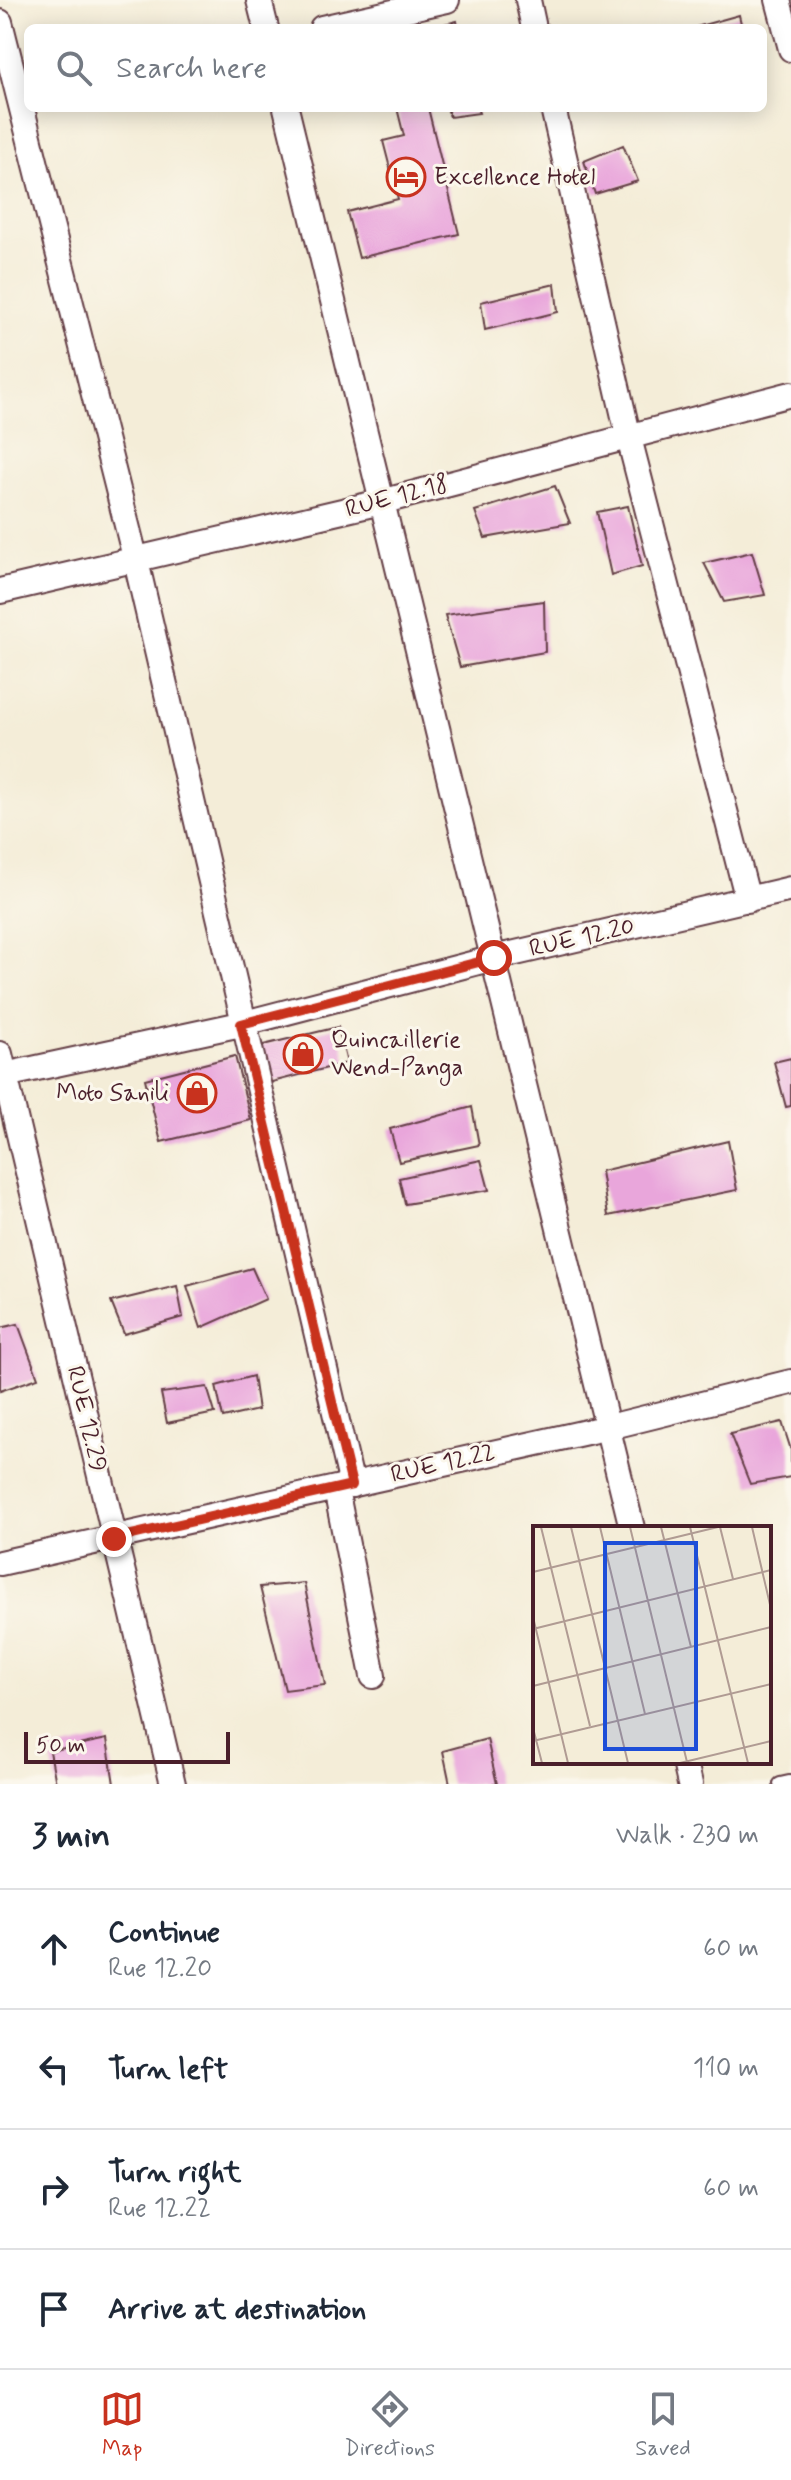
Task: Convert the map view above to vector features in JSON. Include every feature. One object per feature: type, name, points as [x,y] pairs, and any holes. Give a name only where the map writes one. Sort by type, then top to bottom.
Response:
[{"type":"street","points":[[259,0],[265,24]]},
{"type":"street","points":[[340,24],[447,0]]},
{"type":"street","points":[[528,0],[533,24]]},
{"type":"street","points":[[778,0],[791,49]]},
{"type":"street","points":[[0,22],[16,98],[136,561],[241,1024],[344,1487],[373,1676]]},
{"type":"street","points":[[287,112],[632,1526]]},
{"type":"street","points":[[554,112],[628,434],[748,900]]},
{"type":"street","name":"RUE 12.18","points":[[0,591],[381,502],[628,434],[791,394]]},
{"type":"street","name":"RUE 12.20","points":[[2,1068],[241,1024],[494,958],[791,889]]},
{"type":"street","name":"RUE 12.29","points":[[2,1068],[173,1784]]},
{"type":"street","name":"RUE 12.22","points":[[0,1563],[609,1427],[791,1382]]},
{"type":"street","points":[[685,1764],[690,1784]]},
{"type":"building","points":[[739,15],[741,24],[707,24]]},
{"type":"building","points":[[398,112],[429,112],[459,234],[359,258],[347,212],[398,199],[383,141],[404,136]]},
{"type":"building","points":[[448,112],[479,113],[450,117]]},
{"type":"building","points":[[623,145],[638,181],[595,194],[584,161]]},
{"type":"building","points":[[555,284],[558,312],[485,330],[481,302]]},
{"type":"building","points":[[555,486],[570,523],[485,538],[475,511]]},
{"type":"building","points":[[628,506],[642,566],[611,575],[597,512]]},
{"type":"building","points":[[752,552],[765,595],[724,602],[704,563]]},
{"type":"building","points":[[544,601],[545,652],[460,667],[445,615]]},
{"type":"building","points":[[338,1027],[347,1063],[268,1083],[259,1046]]},
{"type":"building","points":[[235,1056],[251,1120],[161,1142],[145,1079]]},
{"type":"building","points":[[791,1058],[791,1106],[786,1107],[774,1062]]},
{"type":"building","points":[[472,1107],[479,1145],[399,1162],[390,1129]]},
{"type":"building","points":[[728,1141],[737,1190],[608,1216],[601,1171]]},
{"type":"building","points":[[481,1160],[489,1190],[405,1204],[399,1178]]},
{"type":"building","points":[[252,1268],[266,1299],[201,1328],[187,1286]]},
{"type":"building","points":[[177,1286],[183,1317],[124,1334],[111,1302]]},
{"type":"building","points":[[18,1324],[38,1378],[0,1391],[0,1328]]},
{"type":"building","points":[[253,1376],[258,1410],[223,1418],[216,1386]]},
{"type":"building","points":[[207,1387],[215,1413],[167,1423],[161,1393]]},
{"type":"building","points":[[782,1422],[791,1450],[791,1477],[750,1484],[730,1434]]},
{"type":"building","points":[[304,1583],[325,1685],[285,1690],[260,1587]]},
{"type":"building","points":[[107,1739],[114,1784],[56,1784],[50,1751]]},
{"type":"building","points":[[487,1739],[497,1784],[450,1784],[443,1751]]},
{"type":"place","name":"Excellence Hotel","points":[[406,177]]},
{"type":"place","name":"Quincaillerie Wend-Panga","points":[[303,1054]]},
{"type":"place","name":"Moto Sanili","points":[[197,1093]]},
{"type":"route","points":[[114,1539],[352,1485],[241,1024],[494,958]]}]
